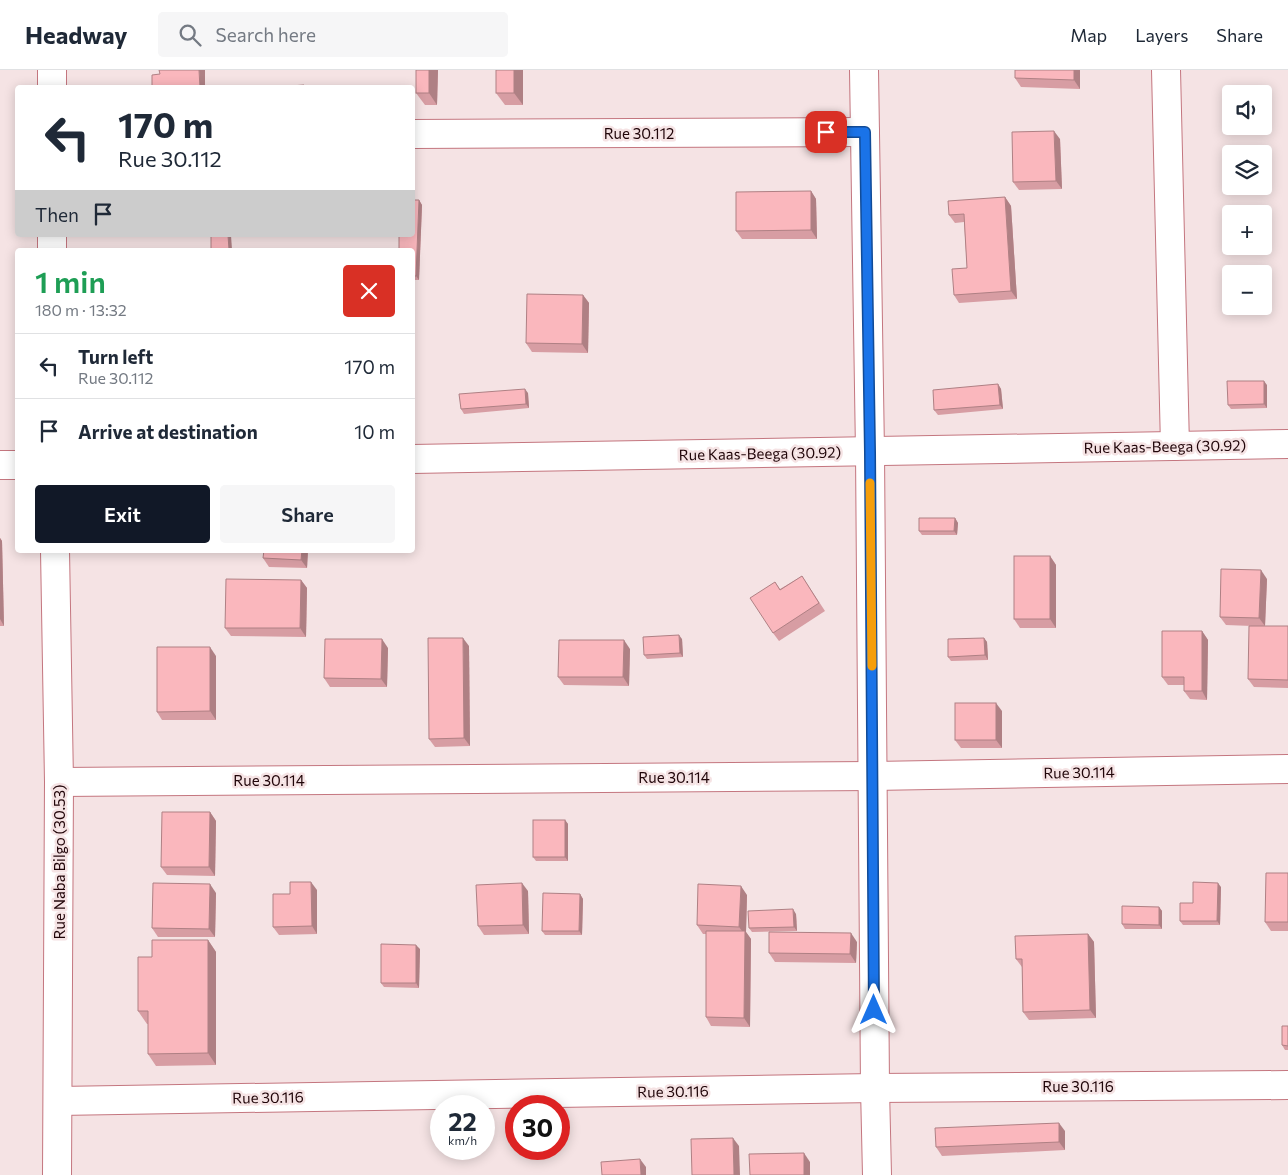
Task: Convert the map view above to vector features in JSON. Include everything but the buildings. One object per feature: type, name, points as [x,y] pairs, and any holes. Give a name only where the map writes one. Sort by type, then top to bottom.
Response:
[{"type":"street","points":[[52,70],[52,85]]},
{"type":"street","points":[[864,70],[870,452],[877,1175]]},
{"type":"street","points":[[1166,70],[1175,446]]},
{"type":"street","name":"Rue 30.112","points":[[415,134],[865,132]]},
{"type":"street","name":"Rue Kaas-Beega (30.92)","points":[[415,459],[1288,444]]},
{"type":"street","points":[[0,465],[15,465]]},
{"type":"street","name":"Rue Naba Bilgo (30.53)","points":[[55,553],[59,782],[58,1175]]},
{"type":"street","name":"Rue 30.114","points":[[59,782],[872,776],[1288,768]]},
{"type":"street","name":"Rue 30.116","points":[[58,1101],[875,1088],[1288,1085]]},
{"type":"slow traffic","points":[[870,483],[872,666]]},
{"type":"route","points":[[826,132],[865,132],[870,452],[874,1010]]}]
